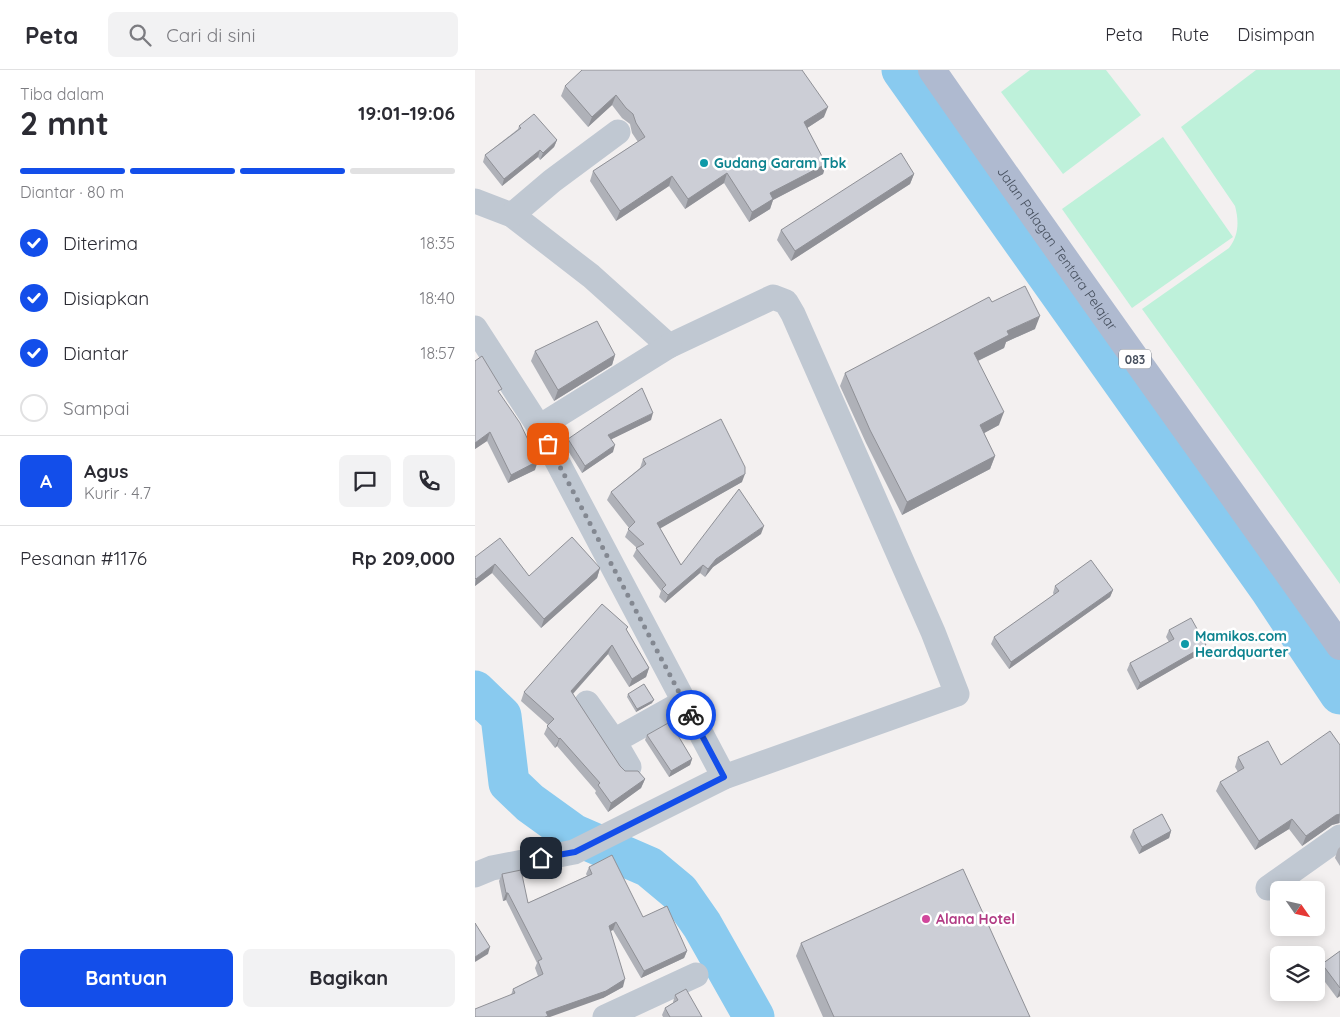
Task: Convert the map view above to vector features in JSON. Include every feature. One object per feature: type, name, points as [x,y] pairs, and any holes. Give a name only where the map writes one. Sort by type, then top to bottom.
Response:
[{"type":"main road","name":"Jalan Palagan Tentara Pelajar","points":[[932,70],[1086,291],[1240,503],[1340,646]]},
{"type":"street","points":[[512,214],[552,181],[618,132]]},
{"type":"street","points":[[475,200],[512,214],[591,276],[669,346]]},
{"type":"street","points":[[475,875],[492,868],[575,852],[724,777],[957,694],[873,496],[793,314],[785,302],[773,296],[669,346],[539,427]]},
{"type":"street","points":[[475,328],[539,427],[724,777]]},
{"type":"street","points":[[614,740],[684,702]]},
{"type":"street","points":[[587,703],[614,740],[629,767]]},
{"type":"street","points":[[1268,888],[1340,837]]},
{"type":"street","points":[[605,1017],[646,1008],[696,975]]},
{"type":"green space","points":[[1030,70],[1106,70],[1141,115],[1063,174],[1001,92]]},
{"type":"green space","points":[[1256,70],[1340,70],[1340,584],[1142,309],[1229,248],[1235,238],[1237,217],[1235,206],[1181,127]]},
{"type":"green space","points":[[1163,137],[1233,237],[1132,308],[1062,209]]},
{"type":"building","name":"Gudang Garam Tbk","points":[[582,70],[802,70],[828,107],[804,122],[826,164],[770,193],[773,199],[752,212],[727,173],[688,199],[672,176],[620,211],[593,171],[645,137],[636,123],[633,114],[616,95],[592,117],[565,86]]},
{"type":"building","points":[[534,114],[557,140],[543,153],[540,150],[504,179],[485,155],[521,128],[519,126]]},
{"type":"building","points":[[901,153],[914,174],[795,251],[781,230]]},
{"type":"building","points":[[1025,286],[1040,316],[1007,331],[1009,335],[974,353],[1004,412],[980,425],[995,456],[907,502],[870,430],[845,373],[989,297],[992,302]]},
{"type":"building","points":[[597,321],[615,355],[558,390],[535,351]]},
{"type":"building","points":[[482,356],[502,389],[498,391],[520,423],[538,461],[511,475],[490,432],[475,443],[475,361]]},
{"type":"building","points":[[642,388],[653,413],[608,435],[615,445],[585,466],[568,439]]},
{"type":"building","points":[[721,419],[745,467],[745,474],[657,523],[681,565],[739,489],[764,526],[716,559],[708,569],[703,565],[668,595],[662,589],[666,585],[636,548],[644,544],[628,529],[635,522],[611,492],[646,464],[643,459]]},
{"type":"building","points":[[572,537],[600,568],[544,619],[495,564],[475,578],[475,557],[500,538],[529,576]]},
{"type":"building","points":[[1091,560],[1113,590],[1011,662],[994,637],[1059,591],[1055,586]]},
{"type":"building","points":[[602,604],[628,627],[626,629],[649,668],[632,679],[612,645],[571,691],[620,766],[625,771],[638,771],[645,779],[611,803],[598,785],[600,783],[547,726],[554,719],[524,692]]},
{"type":"building","points":[[1191,618],[1206,645],[1140,683],[1130,663],[1174,639],[1169,630]]},
{"type":"building","points":[[644,684],[654,700],[637,709],[628,694]]},
{"type":"building","points":[[670,722],[692,759],[671,771],[647,735]]},
{"type":"building","points":[[1330,731],[1340,745],[1340,814],[1306,836],[1292,819],[1259,841],[1220,782],[1244,768],[1238,757],[1268,741],[1281,765]]},
{"type":"building","points":[[1162,814],[1171,831],[1142,847],[1133,830]]},
{"type":"building","points":[[612,855],[643,917],[667,906],[687,951],[644,971],[616,922],[609,926],[625,979],[606,991],[546,1012],[548,1016],[545,1017],[475,1017],[475,1009],[515,993],[513,989],[543,974],[538,961],[542,959],[508,893],[506,893],[502,874],[521,870],[528,903],[592,874],[589,867]]},
{"type":"building","name":"Alana Hotel","points":[[963,869],[1030,1017],[834,1017],[801,943]]},
{"type":"building","points":[[475,923],[490,947],[475,957]]},
{"type":"building","points":[[1340,951],[1340,988],[1325,968],[1325,962]]},
{"type":"building","points":[[686,989],[702,1017],[670,1017],[665,1008],[678,1000],[675,995]]},
{"type":"waterway","points":[[902,70],[1270,589],[1340,694]]},
{"type":"waterway","points":[[475,691],[501,716],[509,783],[530,803],[573,834],[649,867],[679,892],[702,925],[754,1017]]},
{"type":"way so far","points":[[548,444],[691,715]]},
{"type":"place","name":"Gudang Garam Tbk","points":[[704,163]]},
{"type":"place","name":"Mamikos.com Heardquarter","points":[[1185,644]]},
{"type":"place","name":"Alana Hotel","points":[[926,919]]},
{"type":"route","points":[[541,858],[575,852],[724,777],[691,715]]}]
